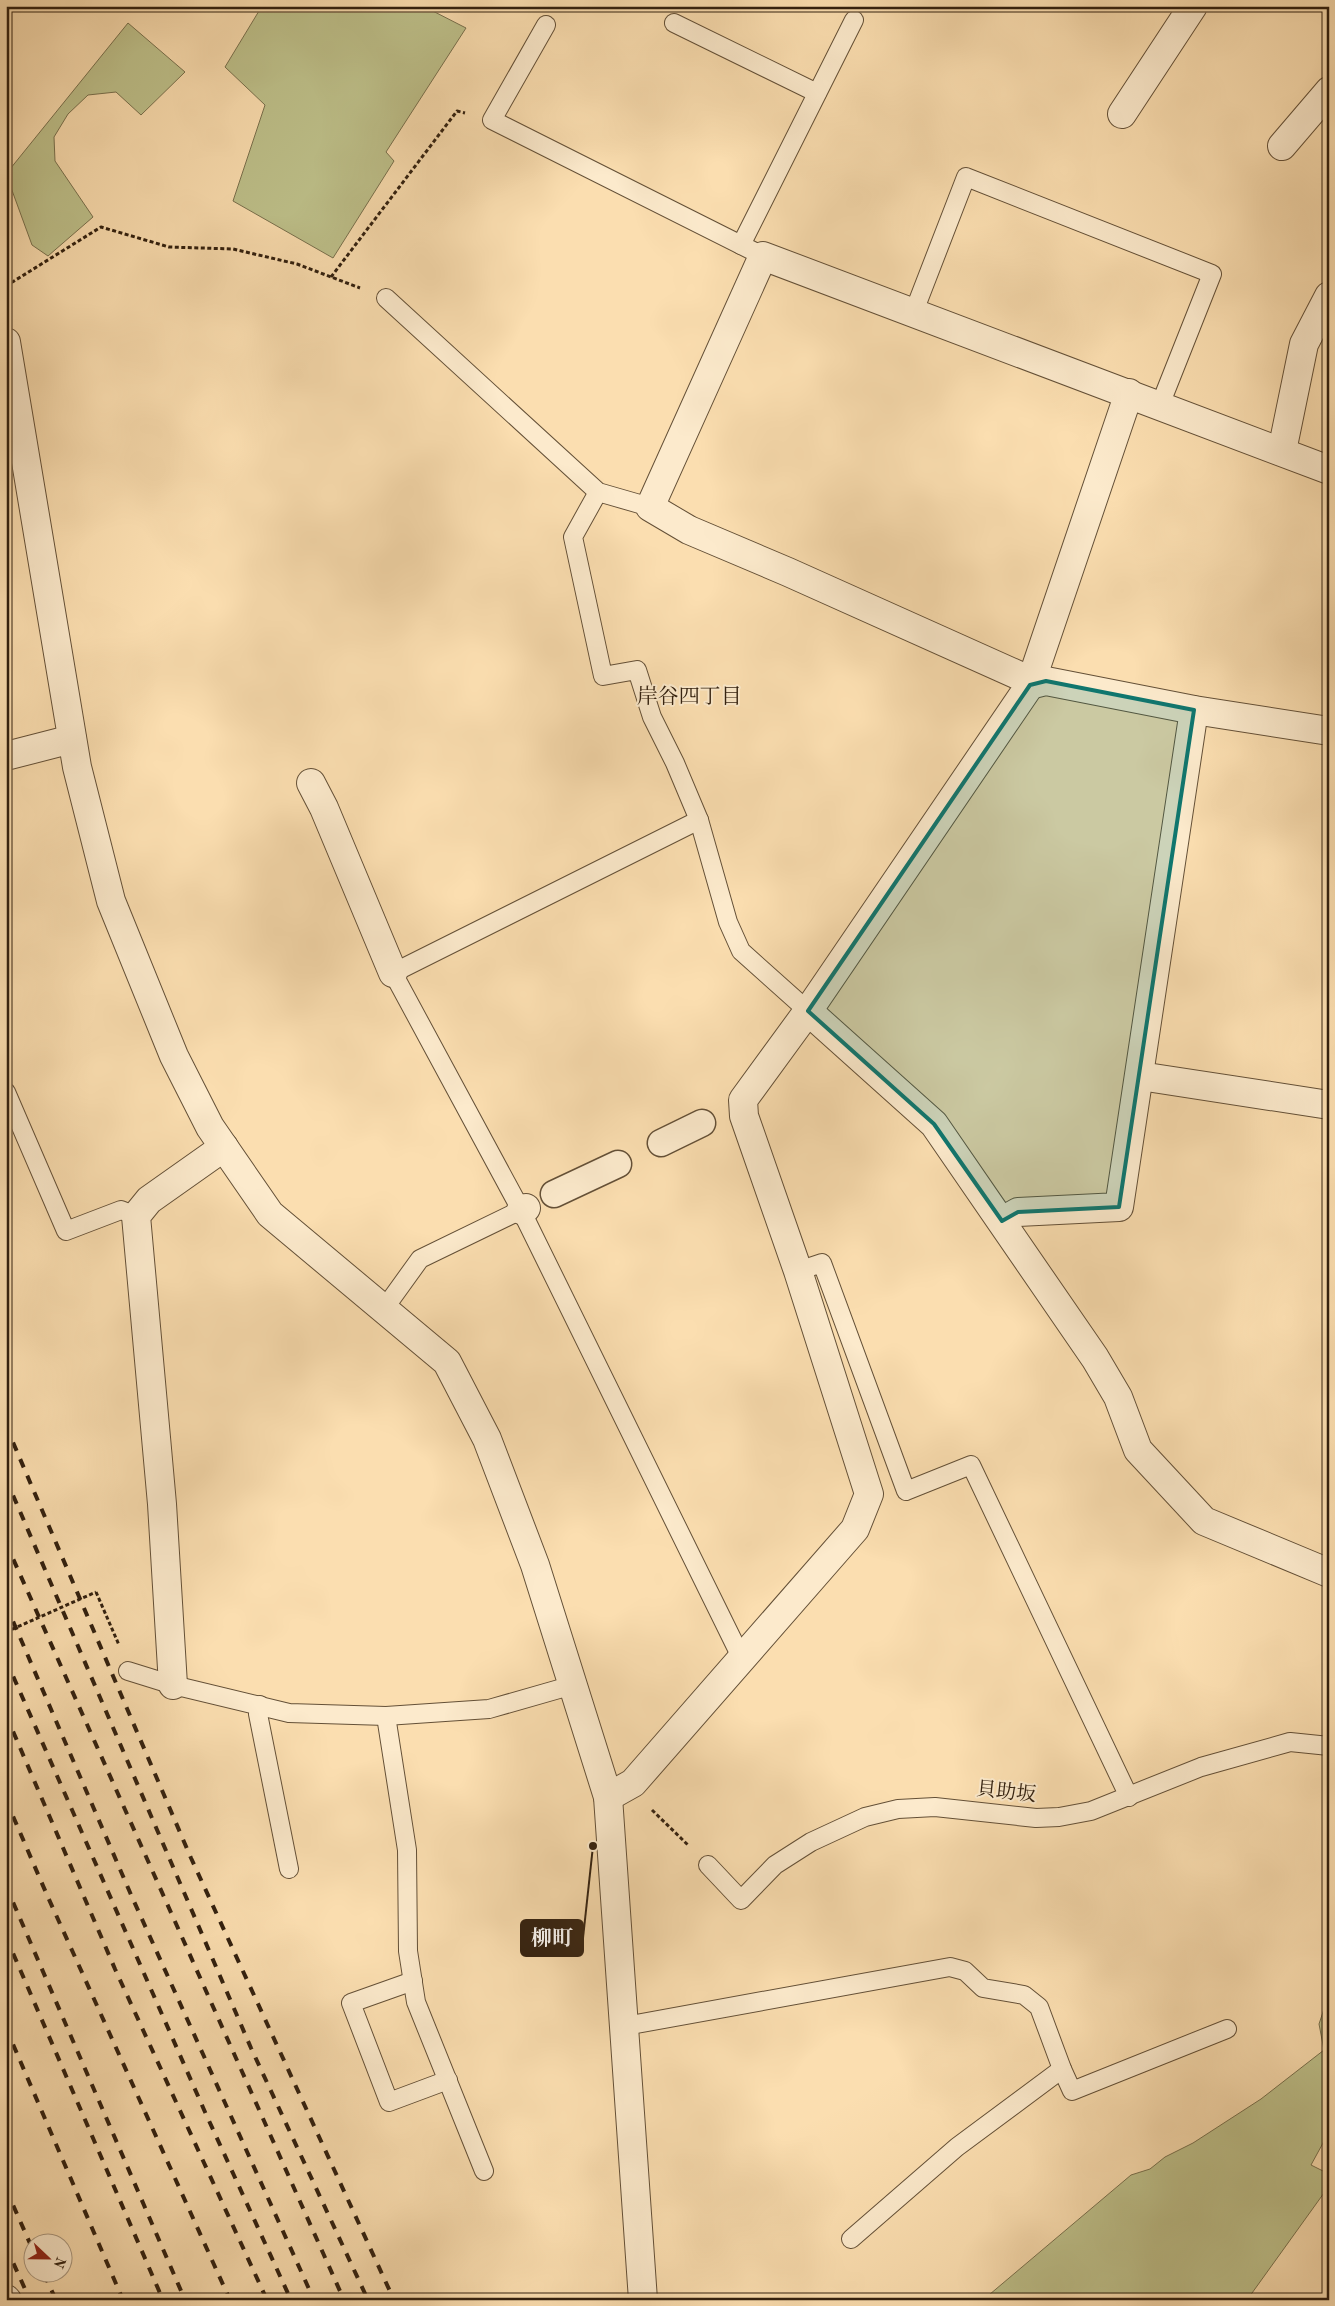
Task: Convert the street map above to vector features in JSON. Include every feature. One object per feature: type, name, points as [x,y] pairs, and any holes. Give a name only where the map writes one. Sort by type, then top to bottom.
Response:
[{"type":"street","points":[[1122,114],[1193,6]]},
{"type":"street","points":[[1282,146],[1329,91]]},
{"type":"street","points":[[1030,685],[1020,676],[788,572],[689,530],[650,507],[752,251],[913,314],[1129,393],[1329,470]]},
{"type":"street","points":[[1282,451],[1304,344],[1329,296]]},
{"type":"street","points":[[6,342],[9,382],[72,740],[111,901],[174,1056],[210,1127],[270,1214],[447,1362],[487,1438],[534,1565],[608,1797],[643,2300]]},
{"type":"street","points":[[608,1797],[633,1783],[855,1529],[869,1494],[798,1271],[736,1109],[808,1011],[1030,685],[1129,393]]},
{"type":"street","points":[[1030,685],[1046,680],[1194,710],[1329,731]]},
{"type":"street","points":[[1002,1221],[1018,1212],[1119,1207],[1194,710]]},
{"type":"street","points":[[6,756],[72,740]]},
{"type":"street","points":[[311,783],[324,808],[393,973]]},
{"type":"street","points":[[808,1011],[934,1124],[1002,1221],[1109,1381],[1118,1397],[1138,1450],[1204,1521],[1329,1573]]},
{"type":"street","points":[[1140,1076],[1329,1105]]},
{"type":"street","points":[[661,1144],[702,1123]]},
{"type":"street","points":[[173,1685],[162,1504],[136,1216],[149,1200],[224,1147]]},
{"type":"street","points":[[554,1194],[618,1164]]},
{"type":"lane","points":[[546,24],[492,120],[752,251],[817,93],[854,20]]},
{"type":"lane","points":[[674,23],[817,93]]},
{"type":"lane","points":[[913,314],[966,177],[1212,274],[1160,405]]},
{"type":"lane","points":[[386,298],[598,492],[650,507]]},
{"type":"lane","points":[[598,492],[573,537],[604,676],[637,670],[652,717],[675,763],[699,820],[728,922],[741,951],[808,1011]]},
{"type":"lane","points":[[699,820],[393,973],[523,1209],[742,1659]]},
{"type":"lane","points":[[6,1092],[66,1231],[122,1210],[136,1216]]},
{"type":"lane","points":[[384,1309],[420,1259],[523,1209]]},
{"type":"lane","points":[[798,1271],[822,1263],[906,1491],[970,1464],[1129,1797]]},
{"type":"lane","points":[[128,1671],[173,1685],[289,1713],[386,1716],[489,1709],[573,1685]]},
{"type":"lane","points":[[260,1705],[258,1714],[289,1869]]},
{"type":"lane","points":[[386,1716],[406,1850],[408,1951],[416,2002],[484,2171]]},
{"type":"lane","name":"貝助坂","points":[[708,1866],[741,1900],[775,1865],[811,1842],[865,1817],[898,1809],[935,1807],[1036,1818],[1059,1817],[1091,1811],[1201,1767],[1290,1742],[1329,1746]]},
{"type":"lane","points":[[625,2026],[950,1967],[965,1971],[983,1988],[1024,1995],[1039,2007],[1062,2070],[1072,2091],[1227,2029]]},
{"type":"lane","points":[[412,1981],[351,2003],[389,2102],[448,2080]]},
{"type":"lane","points":[[851,2239],[957,2147],[1062,2070]]},
{"type":"path","points":[[331,277],[457,111],[492,120]]},
{"type":"path","points":[[6,286],[101,227],[170,247],[233,249],[297,264],[386,298]]},
{"type":"path","points":[[6,1632],[96,1592],[122,1653]]},
{"type":"path","points":[[648,1806],[708,1866]]},
{"type":"highlighted area","points":[[1046,681],[1194,710],[1119,1207],[1018,1212],[1002,1221],[934,1124],[808,1011],[1030,685]]},
{"type":"green space","points":[[262,6],[423,6],[466,28],[386,152],[394,161],[333,258],[233,201],[265,105],[225,67]]},
{"type":"green space","points":[[128,23],[185,72],[141,115],[116,92],[88,95],[68,114],[54,137],[55,161],[93,217],[48,256],[32,245],[6,174]]},
{"type":"green space","points":[[1329,1994],[1329,2132],[1311,2165],[1329,2174],[1329,2186],[1247,2300],[983,2300],[1131,2175],[1150,2169],[1165,2157],[1193,2143],[1261,2099],[1324,2050],[1319,2024]]},
{"type":"railway","points":[[6,1426],[191,1858],[394,2300]]},
{"type":"railway","points":[[6,1479],[251,2048],[368,2300]]},
{"type":"railway","points":[[6,1543],[344,2300]]},
{"type":"railway","points":[[6,1605],[132,1897],[314,2300]]},
{"type":"railway","points":[[6,1660],[205,2112],[291,2300]]},
{"type":"railway","points":[[6,1715],[115,1969],[267,2300]]},
{"type":"railway","points":[[6,1800],[230,2300]]},
{"type":"railway","points":[[6,1886],[185,2300]]},
{"type":"railway","points":[[6,1937],[163,2300]]},
{"type":"railway","points":[[6,2028],[123,2300]]},
{"type":"railway","points":[[6,2189],[26,2234]]},
{"type":"railway","points":[[6,2247],[30,2300]]},
{"type":"railway","points":[[49,2284],[56,2300]]},
{"type":"place","name":"柳町","points":[[593,1846]]},
{"type":"district","name":"岸谷四丁目","points":[[689,697]]}]
